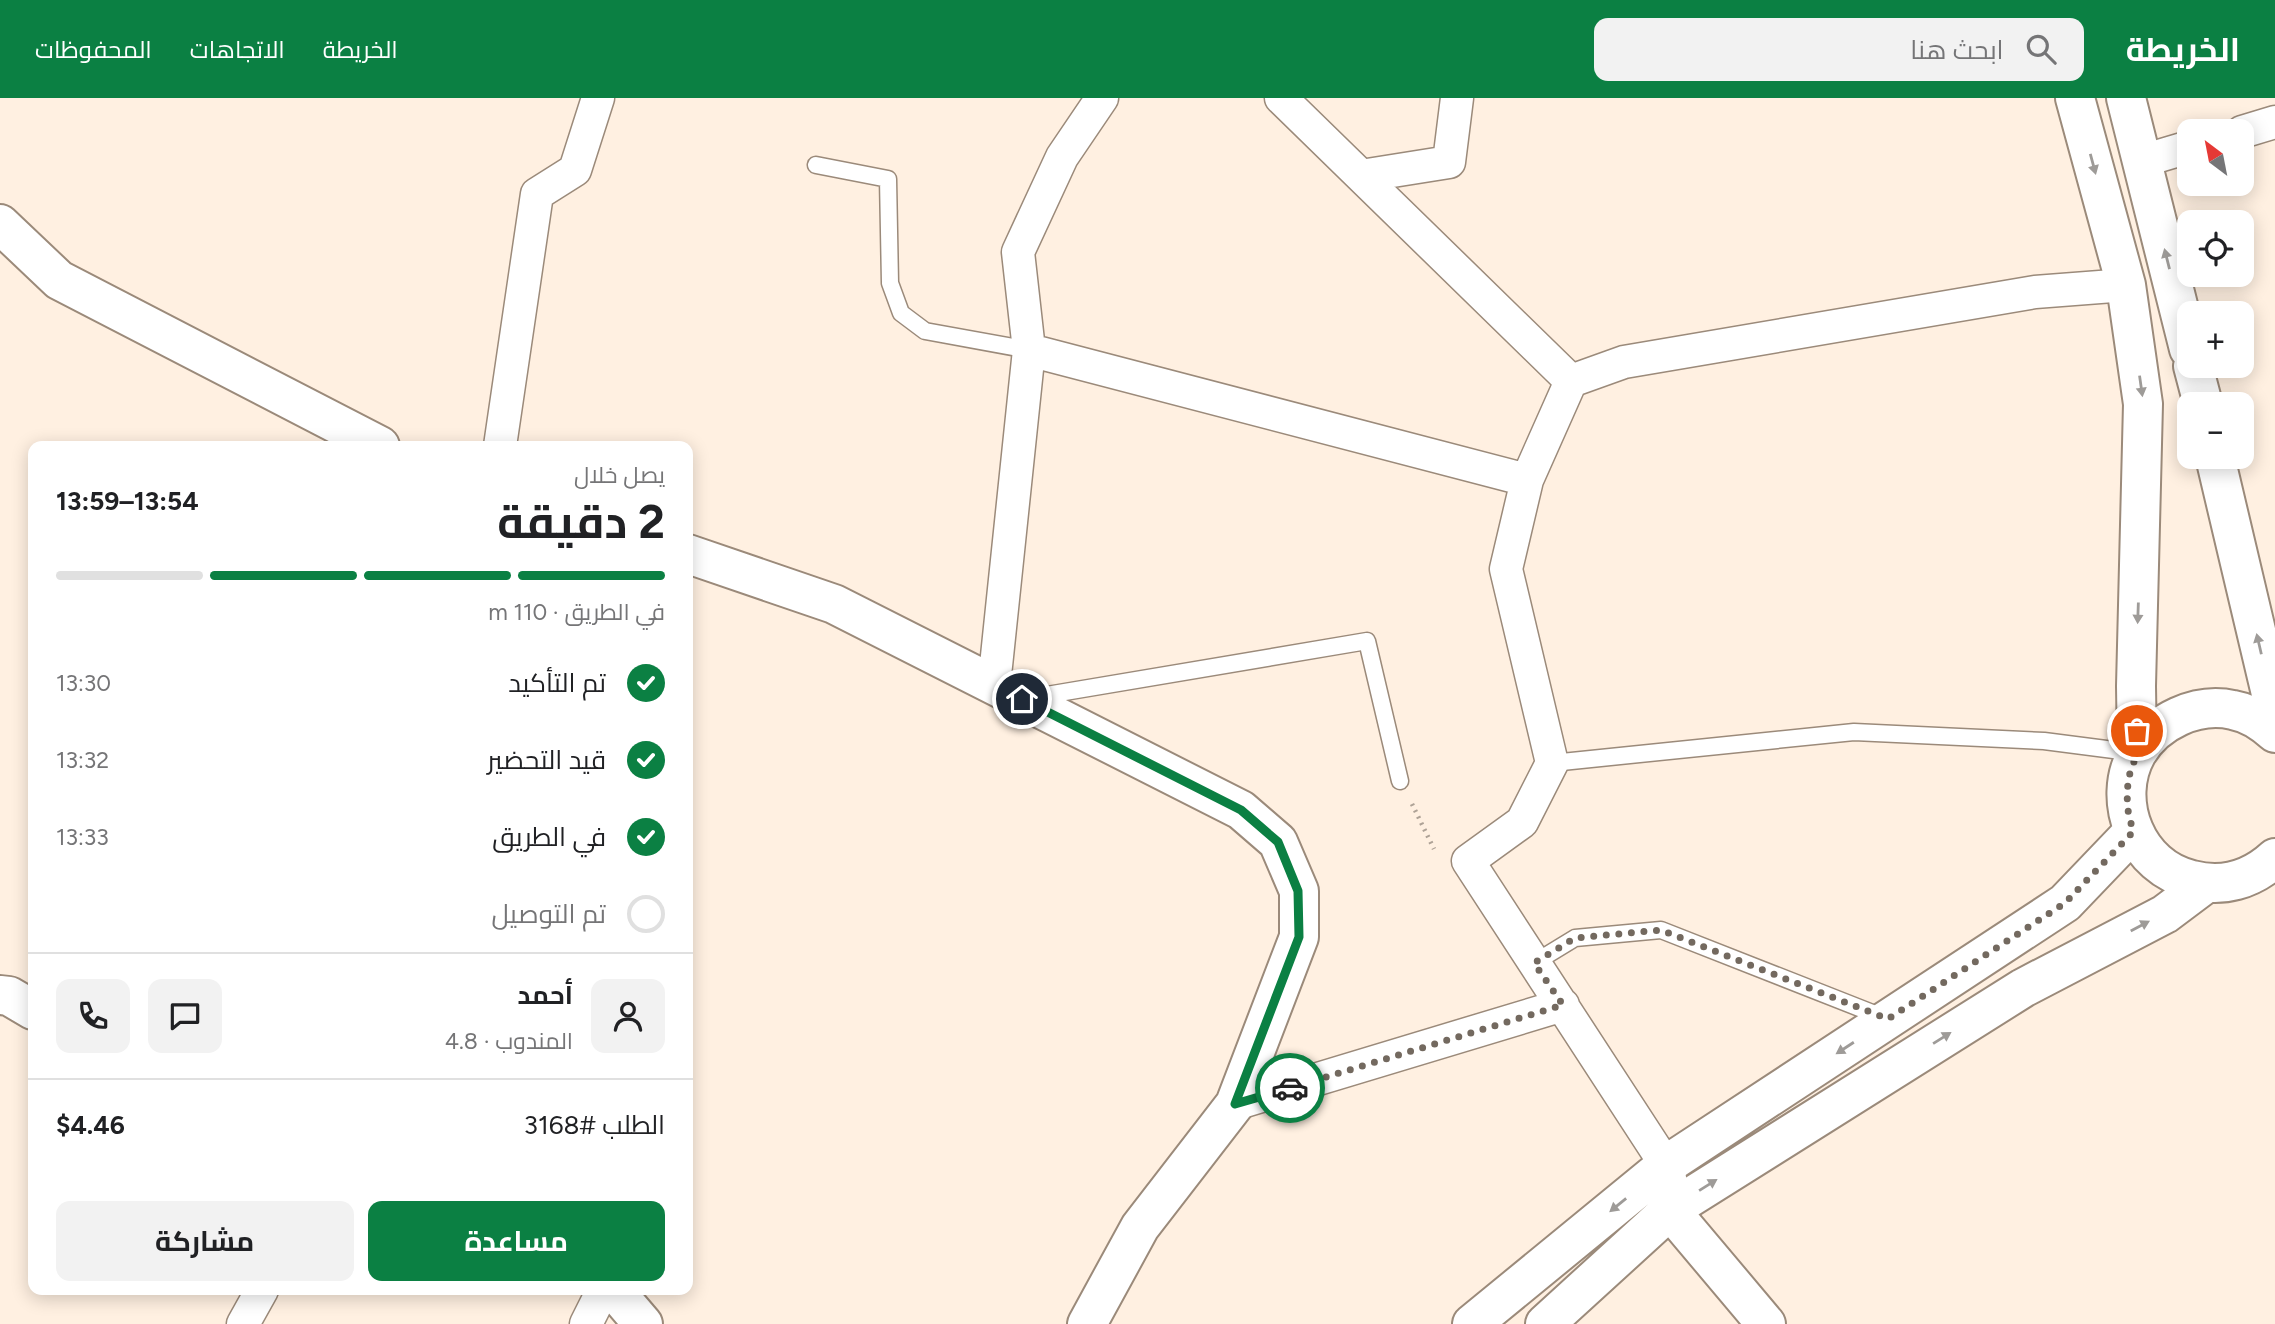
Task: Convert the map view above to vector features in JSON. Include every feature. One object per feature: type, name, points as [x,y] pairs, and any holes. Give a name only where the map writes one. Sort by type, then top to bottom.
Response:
[{"type":"main road","points":[[2075,98],[2126,285],[2143,404],[2136,686],[2137,753],[2128,779],[2127,792],[2133,832],[2146,851],[2163,867],[2183,878],[2205,884],[2235,882],[2262,870],[2275,858]]},
{"type":"main road","points":[[2126,98],[2177,301]]},
{"type":"main road","points":[[0,224],[59,280],[370,441]]},
{"type":"main road","points":[[2218,469],[2275,711]]},
{"type":"main road","points":[[693,556],[834,604],[1241,810],[1278,842],[1298,891],[1299,937],[1235,1104],[1140,1227],[1087,1324]]},
{"type":"main road","points":[[2137,753],[2155,731],[2178,716],[2206,708],[2234,710],[2260,720],[2275,733]]},
{"type":"main road","points":[[1472,1324],[1666,1165],[2065,903],[2133,832]]},
{"type":"main road","points":[[1545,1324],[1670,1210],[2023,988],[2165,914],[2205,884]]},
{"type":"main road","points":[[0,995],[9,996],[28,1007]]},
{"type":"main road","points":[[1666,1165],[1670,1210],[1766,1324]]},
{"type":"main road","points":[[618,1295],[643,1324]]},
{"type":"street","points":[[501,441],[537,194],[575,170],[598,98]]},
{"type":"street","points":[[1008,692],[1028,350],[1018,252],[1062,157],[1102,98]]},
{"type":"street","points":[[1281,98],[1571,381]]},
{"type":"street","points":[[1361,176],[1449,162],[1457,98]]},
{"type":"street","points":[[2254,128],[2275,122]]},
{"type":"street","points":[[2142,160],[2177,150]]},
{"type":"street","points":[[1666,1165],[1468,861],[1522,822],[1552,763],[1506,569],[1527,480],[1571,381],[1624,362],[2035,292],[2126,285]]},
{"type":"street","points":[[1028,350],[1527,480]]},
{"type":"street","points":[[1235,1104],[1563,1005]]},
{"type":"street","points":[[243,1324],[259,1295]]},
{"type":"street","points":[[586,1324],[600,1295]]},
{"type":"lane","points":[[816,165],[888,179],[890,283],[901,313],[925,331],[1028,350]]},
{"type":"lane","points":[[1008,692],[1367,641],[1400,781]]},
{"type":"lane","points":[[1552,763],[1854,732],[2044,741],[2137,753]]},
{"type":"lane","points":[[1534,963],[1575,938],[1661,930],[1888,1019]]},
{"type":"path","points":[[1400,781],[1439,859],[1468,861]]},
{"type":"way so far","points":[[1290,1088],[1563,1005],[1534,963],[1575,938],[1661,930],[1888,1019],[2065,903],[2133,832],[2127,806],[2128,779],[2137,753],[2137,731]]},
{"type":"route","points":[[1022,699],[1241,810],[1278,842],[1298,891],[1299,937],[1235,1104],[1290,1088]]}]
